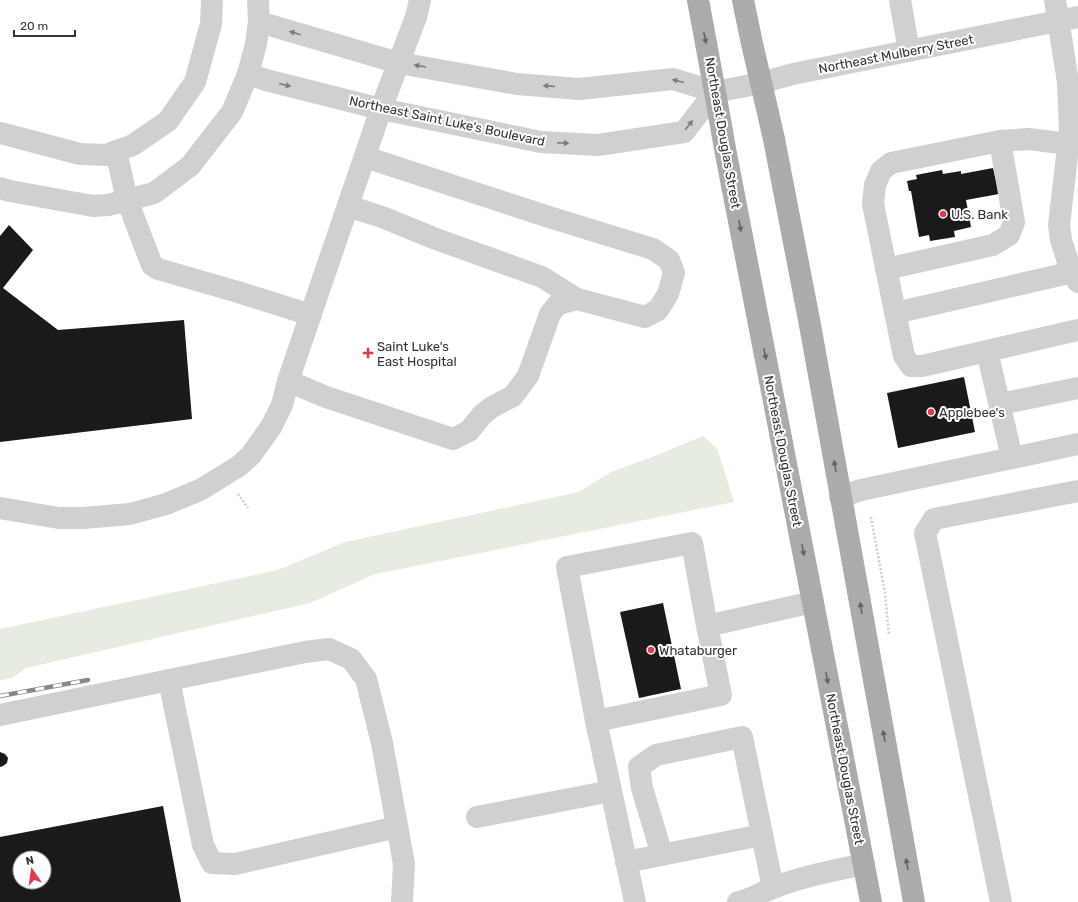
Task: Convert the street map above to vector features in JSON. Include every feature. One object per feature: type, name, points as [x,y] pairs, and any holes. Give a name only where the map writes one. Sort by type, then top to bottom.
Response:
[{"type":"main road","name":"Northeast Douglas Street","points":[[698,0],[726,154],[871,902]]},
{"type":"main road","points":[[743,0],[774,139],[810,325],[914,902]]},
{"type":"street","points":[[0,133],[80,154],[106,155],[133,145],[168,121],[195,82],[211,24],[212,0]]},
{"type":"street","points":[[0,188],[93,206],[108,205],[154,193],[190,166],[232,112],[248,74],[256,44],[259,22],[258,0]]},
{"type":"street","points":[[0,508],[59,518],[83,518],[130,514],[166,504],[200,490],[239,466],[251,455],[270,427],[282,405],[288,380],[381,109],[416,17],[420,0]]},
{"type":"street","points":[[900,0],[909,51]]},
{"type":"street","points":[[895,313],[1076,275],[1069,265],[1061,240],[1059,224],[1070,130],[1064,13]]},
{"type":"street","name":"Northeast Mulberry Street","points":[[715,92],[794,74],[909,51],[1064,13]]},
{"type":"street","points":[[259,22],[399,63],[517,84],[579,89],[673,79],[715,92]]},
{"type":"street","name":"Northeast Saint Luke's Boulevard","points":[[248,74],[266,80],[381,109],[541,142],[598,145],[684,132],[715,92]]},
{"type":"street","points":[[1068,144],[1030,139],[1000,141],[891,163],[881,171],[875,185],[873,204],[904,356],[911,366],[922,366],[1078,330]]},
{"type":"street","points":[[886,269],[993,245],[1009,235],[1014,222],[1000,141]]},
{"type":"street","points":[[116,151],[127,200],[152,265],[158,269],[311,315]]},
{"type":"street","points":[[348,206],[382,216],[436,239],[542,277],[578,299],[645,317],[658,310],[668,294],[674,273],[669,260],[654,249],[549,217],[365,156]]},
{"type":"street","points":[[288,380],[326,397],[453,439],[469,431],[492,407],[513,396],[528,376],[550,314],[558,304],[578,299]]},
{"type":"street","points":[[987,351],[1012,458]]},
{"type":"street","points":[[1000,404],[1078,388]]},
{"type":"street","points":[[840,497],[861,490],[1078,444]]},
{"type":"street","points":[[1001,902],[925,533],[934,519],[1078,491]]},
{"type":"street","points":[[596,721],[720,695],[692,543],[567,567],[596,721],[635,902]]},
{"type":"street","points":[[707,626],[813,602]]},
{"type":"street","points":[[0,715],[305,652],[330,649],[351,659],[366,679],[382,743],[404,864],[402,902]]},
{"type":"street","points":[[169,680],[204,845],[212,863],[235,864],[397,827]]},
{"type":"street","points":[[662,855],[642,788],[639,767],[656,755],[742,737],[773,888]]},
{"type":"street","points":[[477,817],[611,791]]},
{"type":"street","points":[[626,862],[762,835]]},
{"type":"street","points":[[738,902],[801,879],[864,864]]},
{"type":"path","points":[[238,494],[248,508]]},
{"type":"shaded area","points":[[703,436],[717,448],[734,502],[375,574],[310,603],[26,668],[12,678],[0,680],[0,629],[278,570],[345,542],[579,492],[611,472]]},
{"type":"building","points":[[993,168],[999,194],[966,200],[971,227],[954,231],[955,237],[930,241],[929,235],[919,237],[911,191],[909,191],[907,181],[917,179],[916,175],[942,170],[943,174],[961,171],[961,174]]},
{"type":"building","points":[[9,225],[33,250],[3,288],[58,330],[184,320],[192,419],[0,442],[0,236]]},
{"type":"building","name":"Applebee's","points":[[964,377],[975,432],[898,448],[887,393]]},
{"type":"building","name":"Whataburger","points":[[663,603],[681,689],[639,698],[620,612]]},
{"type":"building","points":[[0,752],[5,754],[8,758],[7,763],[0,767]]},
{"type":"building","points":[[163,806],[181,902],[0,902],[0,837]]},
{"type":"railway","points":[[0,696],[88,680]]},
{"type":"place","name":"U.S. Bank","points":[[943,214]]},
{"type":"place","name":"Saint Luke's East Hospital","points":[[368,353]]},
{"type":"place","name":"Applebee's","points":[[931,412]]},
{"type":"place","name":"Whataburger","points":[[651,650]]}]
